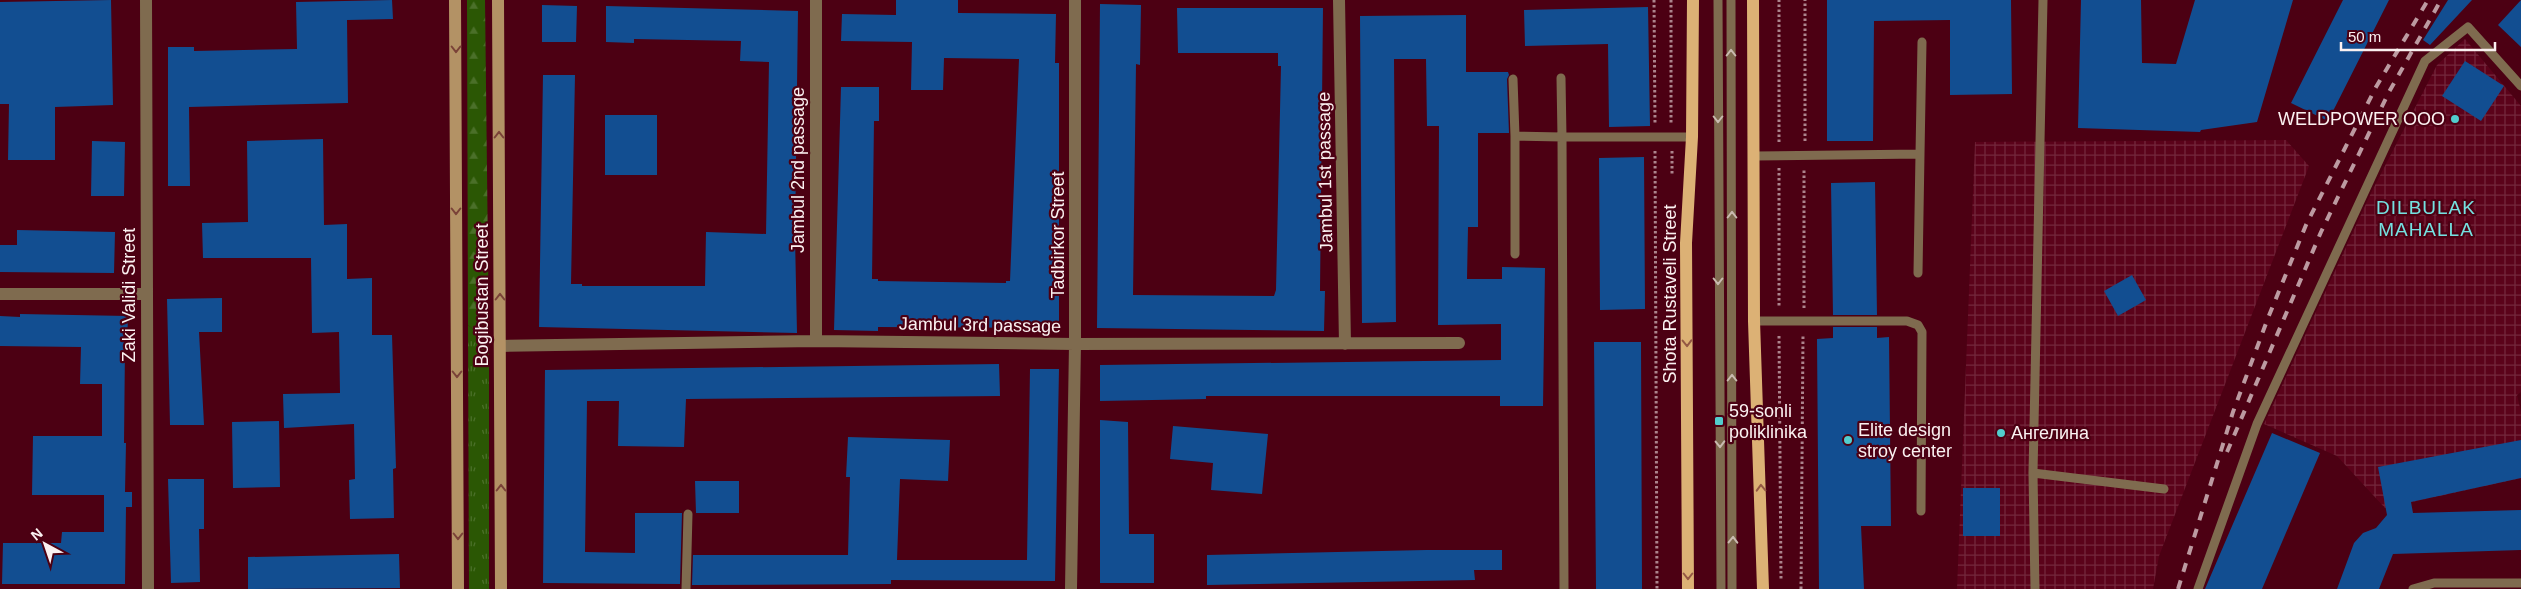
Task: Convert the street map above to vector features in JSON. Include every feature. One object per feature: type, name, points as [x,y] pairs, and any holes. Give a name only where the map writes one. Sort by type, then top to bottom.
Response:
[{"type":"main road","name":"Shota Rustaveli Street","points":[[1688,589],[1686,243],[1692,137],[1693,0]]},
{"type":"main road","points":[[1753,0],[1755,156],[1754,321],[1763,589]]},
{"type":"street","name":"Zaki Validi Street","points":[[146,0],[148,589]]},
{"type":"street","name":"Bogibustan Street","points":[[455,0],[458,589]]},
{"type":"street","name":"Bogibustan Street","points":[[498,0],[501,589]]},
{"type":"street","name":"Jambul 2nd passage","points":[[816,0],[816,341]]},
{"type":"street","name":"Tadbirkor Street","points":[[1071,589],[1075,344],[1075,0]]},
{"type":"street","name":"Jambul 1st passage","points":[[1339,0],[1345,344]]},
{"type":"street","points":[[0,294],[146,294]]},
{"type":"street","name":"Jambul 3rd passage","points":[[500,346],[816,341],[1075,344],[1459,343]]},
{"type":"lane","points":[[1718,0],[1721,589]]},
{"type":"lane","points":[[1731,0],[1732,589]]},
{"type":"lane","points":[[2034,589],[2033,473],[2043,0]]},
{"type":"lane","points":[[2198,589],[2257,424],[2425,60],[2468,28],[2521,86]]},
{"type":"lane","points":[[1918,273],[1922,42]]},
{"type":"lane","points":[[1561,78],[1564,589]]},
{"type":"lane","points":[[1513,79],[1515,254]]},
{"type":"lane","points":[[1514,136],[1655,139],[1692,137]]},
{"type":"lane","points":[[1755,156],[1920,154]]},
{"type":"lane","points":[[1754,321],[1907,321],[1918,325],[1922,332],[1921,511]]},
{"type":"lane","points":[[2033,473],[2164,488]]},
{"type":"lane","points":[[686,589],[688,514]]},
{"type":"lane","points":[[2413,589],[2434,583],[2521,583]]},
{"type":"path","points":[[1654,0],[1658,589]]},
{"type":"path","points":[[1779,0],[1781,580]]},
{"type":"path","points":[[1801,589],[1805,0]]},
{"type":"shaded area","points":[[2465,39],[2521,106],[2521,392],[2517,395],[2521,412],[2521,478],[2385,508],[2337,456],[2264,424],[2371,193],[2437,65]]},
{"type":"shaded area","points":[[2286,140],[2309,166],[2159,556],[2153,589],[1957,589],[1975,142]]},
{"type":"green space","points":[[467,0],[485,0],[489,342],[468,325]]},
{"type":"green space","points":[[468,325],[489,342],[489,589],[469,589]]},
{"type":"building","points":[[111,0],[113,105],[55,107],[55,160],[8,160],[9,104],[0,104],[0,2]]},
{"type":"building","points":[[392,0],[393,19],[347,20],[348,103],[189,107],[190,186],[168,186],[168,47],[194,47],[194,51],[297,49],[296,2]]},
{"type":"building","points":[[896,0],[958,0],[958,13],[1056,14],[1055,63],[1059,63],[1059,328],[878,327],[878,331],[834,330],[841,87],[879,87],[879,121],[874,121],[872,279],[878,279],[878,281],[1006,283],[1006,281],[1010,281],[1019,59],[944,58],[943,90],[911,90],[912,42],[841,41],[842,14],[896,15]]},
{"type":"building","points":[[1827,0],[2011,0],[2012,94],[1950,95],[1950,20],[1874,21],[1873,141],[1827,141]]},
{"type":"building","points":[[2081,0],[2141,0],[2142,63],[2176,64],[2195,0],[2293,0],[2257,122],[2201,130],[2200,132],[2078,128]]},
{"type":"building","points":[[2343,0],[2389,0],[2328,121],[2291,103]]},
{"type":"building","points":[[2448,0],[2472,0],[2430,45],[2423,40]]},
{"type":"building","points":[[2521,0],[2521,47],[2498,25]]},
{"type":"building","points":[[1100,4],[1141,5],[1140,65],[1136,64],[1133,295],[1274,296],[1276,290],[1281,66],[1278,66],[1278,53],[1178,53],[1177,8],[1323,8],[1320,291],[1325,291],[1324,331],[1097,328]]},
{"type":"building","points":[[542,5],[577,6],[576,42],[542,42]]},
{"type":"building","points":[[606,6],[798,11],[795,237],[797,333],[539,327],[543,75],[575,75],[571,284],[582,284],[582,286],[705,286],[706,232],[766,234],[769,62],[740,61],[741,41],[634,39],[634,43],[606,42]]},
{"type":"building","points":[[1648,7],[1650,126],[1609,127],[1608,44],[1525,46],[1524,10]]},
{"type":"building","points":[[1466,15],[1466,72],[1508,72],[1509,75],[1507,79],[1509,133],[1478,133],[1478,227],[1468,227],[1467,279],[1502,279],[1502,267],[1545,268],[1543,406],[1500,406],[1500,396],[1206,396],[1206,399],[1100,401],[1100,365],[1501,360],[1501,324],[1438,325],[1439,126],[1427,126],[1426,59],[1394,59],[1396,322],[1362,323],[1360,16]]},
{"type":"building","points":[[2465,61],[2504,86],[2481,121],[2442,96]]},
{"type":"building","points":[[605,115],[657,115],[657,175],[605,175]]},
{"type":"building","points":[[323,139],[324,225],[347,224],[347,279],[372,278],[372,335],[392,335],[396,468],[393,469],[394,518],[350,519],[349,480],[355,479],[354,424],[284,428],[283,394],[340,393],[339,332],[312,333],[311,258],[203,258],[202,223],[248,222],[247,141]]},
{"type":"building","points":[[92,141],[125,142],[124,196],[91,196]]},
{"type":"building","points":[[1644,157],[1645,309],[1600,310],[1599,158]]},
{"type":"building","points":[[1875,182],[1877,315],[1833,315],[1831,183]]},
{"type":"building","points":[[17,230],[115,232],[114,273],[0,272],[0,245],[17,245]]},
{"type":"building","points":[[2132,275],[2146,300],[2118,316],[2104,291]]},
{"type":"building","points":[[222,298],[222,332],[199,332],[204,425],[170,425],[167,299]]},
{"type":"building","points":[[20,314],[128,316],[127,346],[125,346],[125,492],[132,492],[132,507],[126,507],[125,584],[2,584],[3,543],[61,543],[62,532],[104,532],[104,495],[32,495],[33,436],[102,436],[102,384],[80,384],[81,347],[0,346],[0,316],[20,317]]},
{"type":"building","points":[[1833,327],[1877,327],[1877,338],[1889,337],[1891,526],[1861,526],[1864,589],[1819,589],[1817,339],[1833,338]]},
{"type":"building","points":[[1594,342],[1641,342],[1642,589],[1596,589]]},
{"type":"building","points":[[999,364],[1000,396],[686,399],[684,447],[618,446],[619,401],[587,401],[585,552],[635,553],[635,513],[682,513],[680,584],[543,583],[545,370]]},
{"type":"building","points":[[1030,369],[1059,369],[1055,581],[891,580],[891,584],[692,585],[693,555],[848,555],[850,477],[846,477],[848,437],[950,440],[948,481],[900,479],[897,560],[1027,560]]},
{"type":"building","points":[[1100,420],[1128,422],[1129,534],[1154,534],[1154,583],[1100,583]]},
{"type":"building","points":[[279,421],[280,487],[233,488],[232,422]]},
{"type":"building","points":[[1173,426],[1268,434],[1262,494],[1211,490],[1213,463],[1170,459]]},
{"type":"building","points":[[2272,433],[2320,453],[2262,589],[2205,589]]},
{"type":"building","points":[[2521,440],[2521,478],[2411,502],[2413,513],[2521,510],[2521,550],[2393,554],[2379,589],[2337,589],[2354,543],[2363,533],[2376,528],[2387,515],[2378,467]]},
{"type":"building","points":[[168,479],[204,479],[204,529],[199,529],[200,582],[171,583]]},
{"type":"building","points":[[695,481],[739,481],[739,513],[696,513]]},
{"type":"building","points":[[1963,488],[2000,488],[2000,536],[1963,536]]},
{"type":"building","points":[[1502,550],[1502,570],[1474,570],[1475,580],[1207,585],[1207,555]]},
{"type":"building","points":[[399,554],[400,588],[248,589],[248,557]]},
{"type":"railway","points":[[2178,589],[2233,412],[2268,318],[2306,225],[2376,87],[2428,0]]},
{"type":"railway","points":[[2227,452],[2321,232],[2389,92],[2441,0]]},
{"type":"place","name":"WELDPOWER ООО","points":[[2455,119]]},
{"type":"place","name":"59-sonli poliklinika","points":[[1719,421]]},
{"type":"place","name":"Ангелина","points":[[2001,433]]},
{"type":"place","name":"Elite design stroy center","points":[[1848,440]]},
{"type":"district","name":"DILBULAK MAHALLA","points":[[2426,218]]}]
